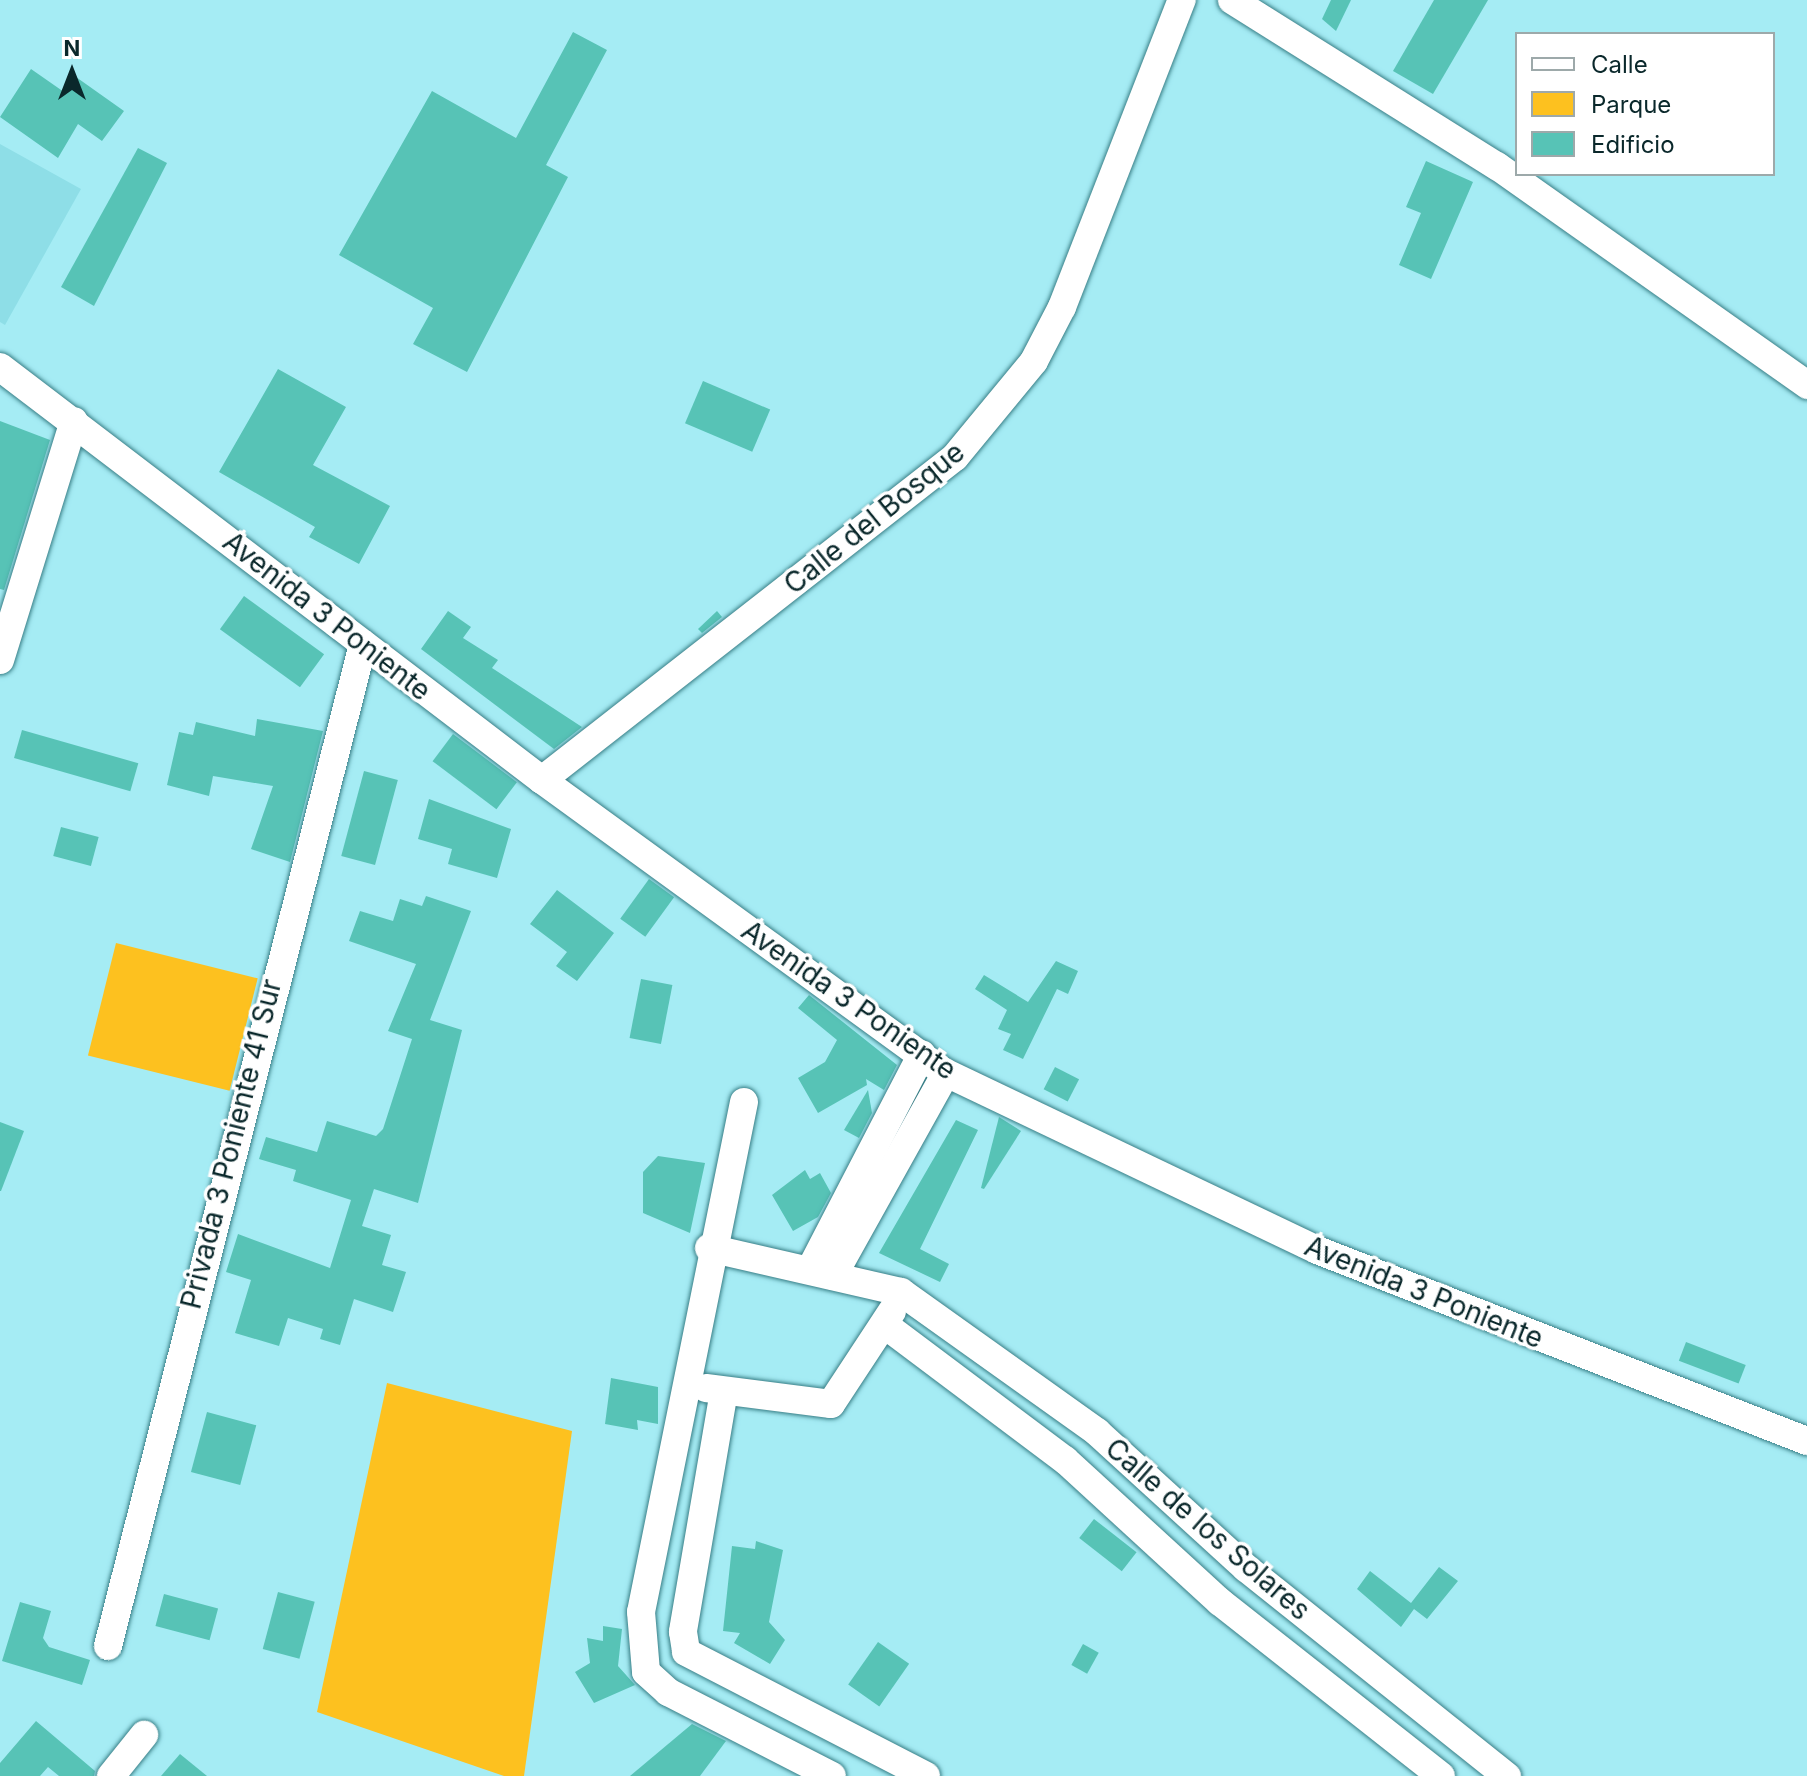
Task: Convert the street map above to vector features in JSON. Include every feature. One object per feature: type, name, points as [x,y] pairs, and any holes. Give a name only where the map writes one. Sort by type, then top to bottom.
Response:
[{"type":"street","name":"Calle del Bosque","points":[[542,780],[955,457],[1034,361],[1062,307],[1182,0]]},
{"type":"street","points":[[1232,0],[1497,166],[1807,385]]},
{"type":"street","name":"Avenida 3 Poniente","points":[[0,367],[542,780],[946,1073],[1317,1250],[1807,1441]]},
{"type":"street","points":[[0,660],[74,421]]},
{"type":"street","name":"Privada 3 Poniente 41 Sur","points":[[108,1646],[363,644]]},
{"type":"street","points":[[822,1273],[922,1054]]},
{"type":"street","points":[[822,1273],[946,1073]]},
{"type":"street","points":[[744,1102],[709,1248],[641,1612],[646,1672],[668,1692],[832,1776]]},
{"type":"street","name":"Calle de los Solares","points":[[709,1248],[901,1292],[1097,1432],[1246,1568],[1507,1776]]},
{"type":"street","points":[[684,1383],[831,1404],[885,1325],[901,1292]]},
{"type":"street","name":"Calle de los Solares","points":[[885,1325],[1065,1460],[1220,1602],[1441,1776]]},
{"type":"street","points":[[724,1391],[683,1632],[686,1652],[926,1776]]},
{"type":"street","points":[[1220,1602],[1246,1568]]},
{"type":"street","points":[[111,1776],[144,1735]]},
{"type":"shaded area","points":[[0,144],[81,189],[5,325],[0,322]]},
{"type":"green space","points":[[116,943],[258,978],[230,1091],[88,1056]]},
{"type":"green space","points":[[387,1383],[572,1431],[524,1776],[504,1776],[317,1712]]},
{"type":"building","points":[[1331,0],[1351,0],[1336,31],[1322,19]]},
{"type":"building","points":[[1434,0],[1488,0],[1433,94],[1393,71]]},
{"type":"building","points":[[573,32],[607,50],[546,165],[568,177],[467,372],[413,344],[433,308],[339,255],[432,91],[516,138]]},
{"type":"building","points":[[31,69],[64,92],[76,77],[124,111],[102,141],[78,124],[58,158],[0,117]]},
{"type":"building","points":[[138,148],[167,163],[94,306],[61,287]]},
{"type":"building","points":[[1426,161],[1473,182],[1431,279],[1399,265],[1421,213],[1406,207]]},
{"type":"building","points":[[278,369],[346,407],[313,465],[390,506],[359,564],[309,537],[315,527],[219,472]]},
{"type":"building","points":[[703,381],[770,410],[752,452],[685,423]]},
{"type":"building","points":[[0,421],[50,440],[4,590],[0,589]]},
{"type":"building","points":[[244,596],[324,654],[300,687],[220,629]]},
{"type":"building","points":[[448,611],[471,627],[463,638],[498,660],[492,668],[582,727],[554,749],[421,649]]},
{"type":"building","points":[[717,611],[722,617],[702,633],[698,629]]},
{"type":"building","points":[[257,719],[323,731],[290,862],[251,849],[273,786],[213,776],[209,796],[167,785],[179,732],[193,735],[196,722],[255,736]]},
{"type":"building","points":[[22,730],[138,763],[130,791],[14,758]]},
{"type":"building","points":[[453,734],[517,782],[496,809],[433,761]]},
{"type":"building","points":[[364,771],[398,780],[375,865],[341,856]]},
{"type":"building","points":[[429,799],[511,829],[497,878],[448,864],[452,849],[418,839]]},
{"type":"building","points":[[61,827],[99,837],[91,866],[53,856]]},
{"type":"building","points":[[649,879],[674,897],[645,937],[620,919]]},
{"type":"building","points":[[557,890],[614,933],[577,981],[556,966],[567,952],[530,924]]},
{"type":"building","points":[[426,896],[471,911],[430,1020],[462,1030],[418,1203],[374,1189],[362,1226],[391,1235],[382,1265],[406,1272],[393,1312],[354,1299],[340,1345],[320,1339],[323,1329],[288,1318],[279,1346],[235,1333],[251,1280],[226,1272],[238,1234],[330,1268],[351,1200],[293,1181],[296,1170],[259,1159],[266,1137],[317,1152],[327,1121],[376,1136],[383,1129],[412,1039],[388,1031],[416,964],[349,941],[360,911],[393,921],[400,899],[422,906]]},
{"type":"building","points":[[1056,961],[1078,971],[1068,994],[1057,989],[1023,1059],[1003,1050],[1011,1034],[998,1029],[1007,1010],[975,989],[984,975],[1028,1002]]},
{"type":"building","points":[[641,979],[672,985],[661,1044],[630,1038]]},
{"type":"building","points":[[809,995],[897,1065],[884,1090],[866,1079],[867,1085],[818,1113],[798,1078],[825,1062],[837,1040],[798,1008]]},
{"type":"building","points":[[1055,1067],[1079,1079],[1068,1102],[1044,1089]]},
{"type":"building","points":[[868,1090],[872,1113],[859,1138],[844,1130]]},
{"type":"building","points":[[999,1117],[1021,1131],[984,1189],[981,1188]]},
{"type":"building","points":[[956,1120],[978,1130],[920,1249],[949,1264],[940,1282],[879,1253]]},
{"type":"building","points":[[0,1122],[24,1131],[1,1191],[0,1191]]},
{"type":"building","points":[[658,1156],[705,1163],[690,1233],[643,1213],[643,1172]]},
{"type":"building","points":[[805,1170],[810,1179],[820,1173],[831,1193],[818,1217],[793,1231],[772,1195]]},
{"type":"building","points":[[1686,1342],[1746,1365],[1739,1384],[1679,1361]]},
{"type":"building","points":[[611,1378],[658,1387],[658,1424],[637,1420],[638,1430],[605,1424]]},
{"type":"building","points":[[207,1412],[256,1425],[240,1485],[191,1472]]},
{"type":"building","points":[[1094,1519],[1137,1552],[1122,1571],[1079,1538]]},
{"type":"building","points":[[756,1541],[783,1550],[769,1622],[785,1640],[770,1664],[734,1643],[740,1633],[723,1631],[732,1546],[755,1549]]},
{"type":"building","points":[[1439,1567],[1458,1581],[1427,1619],[1414,1609],[1401,1627],[1357,1589],[1370,1571],[1411,1603]]},
{"type":"building","points":[[278,1592],[315,1602],[299,1659],[263,1649]]},
{"type":"building","points":[[164,1594],[218,1608],[210,1640],[155,1626]]},
{"type":"building","points":[[20,1602],[51,1611],[43,1638],[49,1647],[90,1660],[82,1685],[2,1661]]},
{"type":"building","points":[[603,1626],[622,1629],[618,1666],[635,1685],[594,1703],[575,1672],[590,1663],[587,1638],[603,1641]]},
{"type":"building","points":[[878,1642],[909,1664],[879,1706],[848,1685]]},
{"type":"building","points":[[1083,1644],[1099,1653],[1087,1674],[1071,1665]]},
{"type":"building","points":[[36,1721],[95,1771],[94,1776],[59,1776],[48,1767],[40,1776],[0,1776],[0,1763]]},
{"type":"building","points":[[692,1724],[726,1741],[700,1776],[630,1776]]},
{"type":"building","points":[[180,1754],[207,1776],[161,1776]]}]
